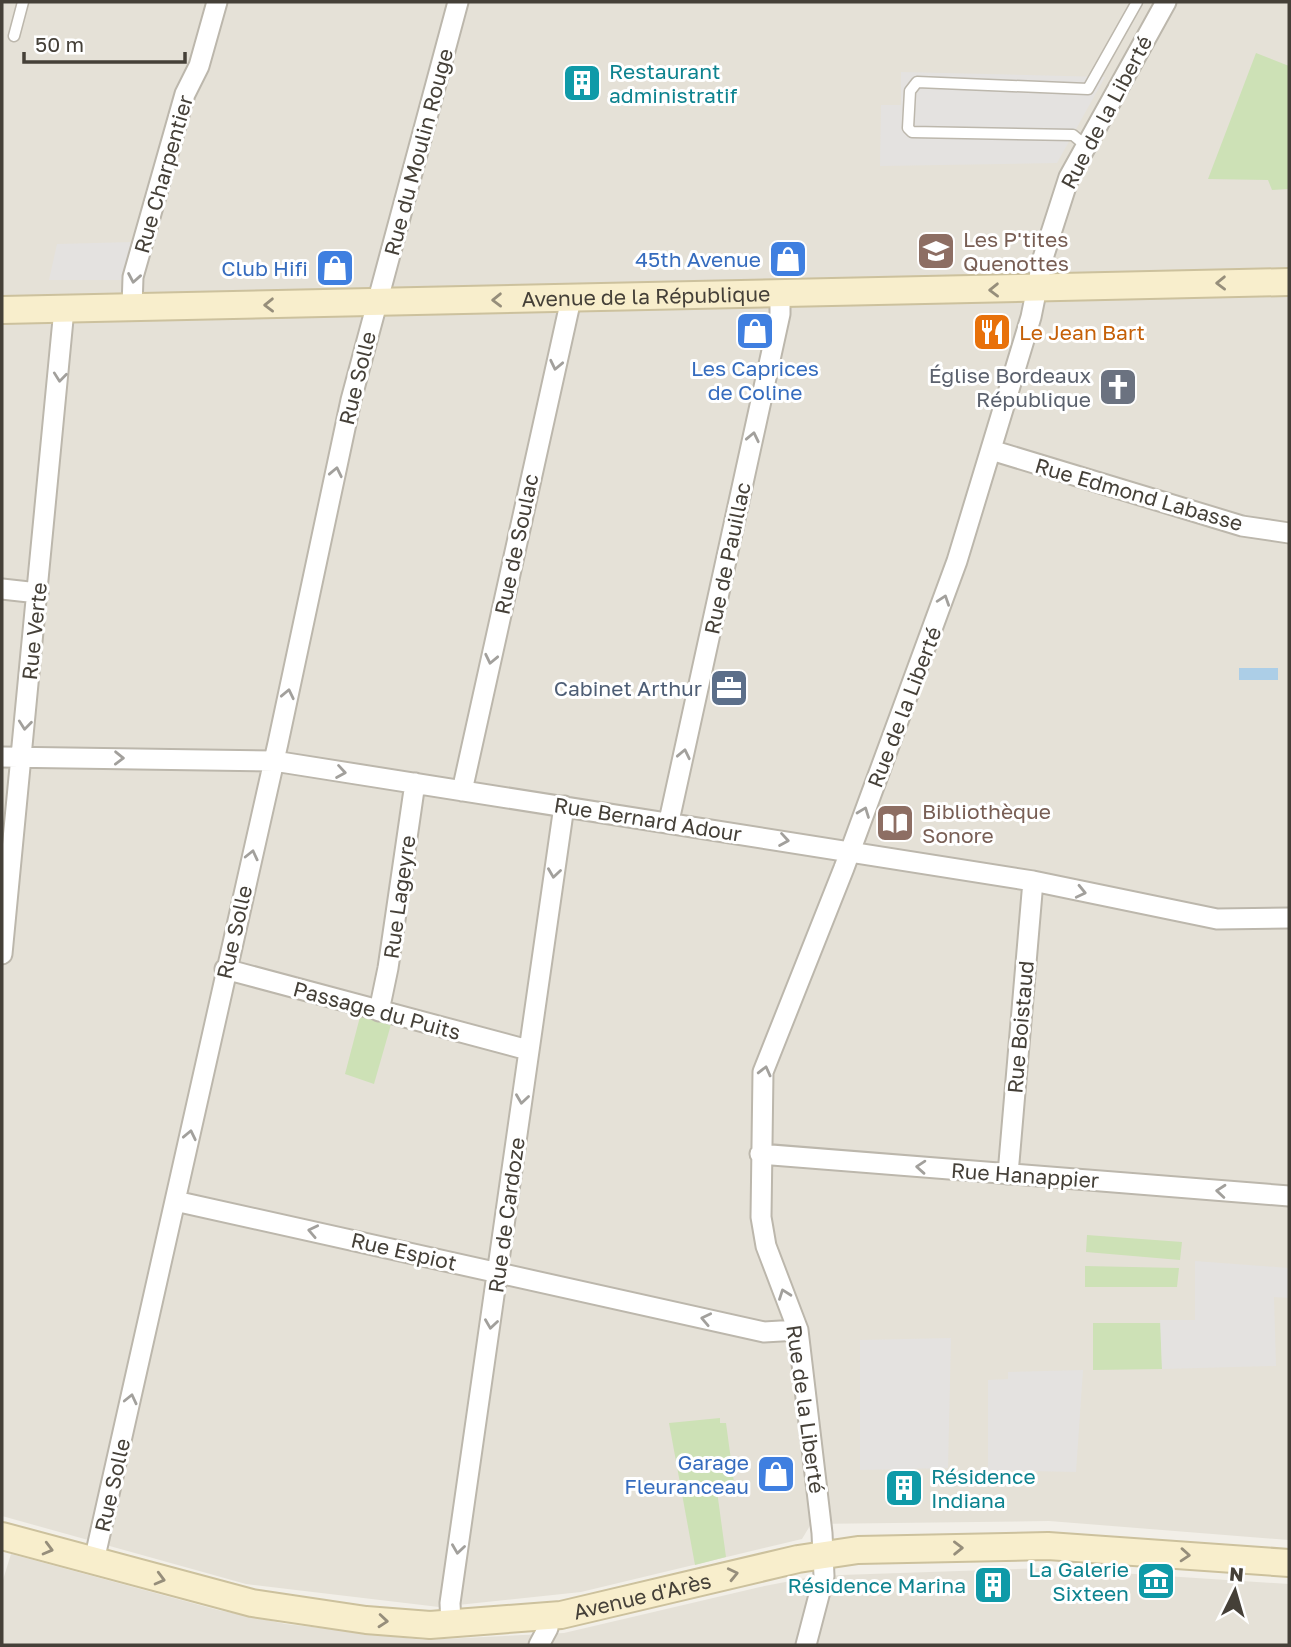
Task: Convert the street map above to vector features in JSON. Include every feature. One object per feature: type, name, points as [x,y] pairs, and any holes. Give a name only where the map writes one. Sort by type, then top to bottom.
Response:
[{"type":"main road","name":"Avenue de la République","points":[[2,310],[1289,282]]},
{"type":"main road","name":"Avenue d'Arès","points":[[2,1537],[252,1603],[366,1620],[451,1625],[547,1617],[823,1554],[858,1550],[1048,1546],[1289,1563]]},
{"type":"street","name":"Rue Charpentier","points":[[132,307],[133,277],[185,94],[199,66],[217,2]]},
{"type":"street","name":"Rue du Moulin Rouge","points":[[376,303],[431,113],[458,2]]},
{"type":"street","name":"Rue de la Liberté","points":[[806,1645],[824,1576],[823,1554],[798,1330],[766,1246],[761,1217],[763,1072],[936,625],[991,450],[1056,213],[1069,177],[1166,2]]},
{"type":"street","name":"Rue de Pauillac","points":[[669,821],[780,314],[780,294]]},
{"type":"street","name":"Rue de Soulac","points":[[462,790],[571,299]]},
{"type":"street","name":"Rue Solle","points":[[94,1561],[225,969],[274,761],[351,400],[376,303]]},
{"type":"street","name":"Rue Verte","points":[[2,954],[12,757],[38,593],[64,309]]},
{"type":"street","name":"Rue Edmond Labasse","points":[[991,450],[1242,526],[1289,533]]},
{"type":"street","points":[[2,589],[38,593]]},
{"type":"street","name":"Rue Bernard Adour","points":[[12,757],[274,761],[669,821],[1033,881],[1217,919],[1289,918]]},
{"type":"street","name":"Rue Lageyre","points":[[379,1011],[388,968],[415,783]]},
{"type":"street","name":"Rue de Cardoze","points":[[451,1625],[450,1603],[564,806]]},
{"type":"street","name":"Rue Boistaud","points":[[1008,1174],[1033,881]]},
{"type":"street","name":"Passage du Puits","points":[[225,969],[528,1050]]},
{"type":"street","name":"Rue Hanappier","points":[[760,1154],[1289,1196]]},
{"type":"street","name":"Rue Espiot","points":[[175,1201],[764,1332],[798,1330]]},
{"type":"street","points":[[539,1645],[548,1628],[547,1617]]},
{"type":"lane","points":[[14,36],[23,2]]},
{"type":"lane","points":[[1086,145],[1073,135],[912,132],[908,128],[910,91],[917,82],[1088,89],[1137,2]]},
{"type":"shaded area","points":[[2,2],[1289,2],[1289,1540],[1049,1521],[811,1524],[802,1539],[581,1592],[439,1607],[246,1584],[2,1516]]},
{"type":"shaded area","points":[[901,72],[1105,77],[1057,163],[880,166],[881,105],[901,105]]},
{"type":"shaded area","points":[[133,242],[122,280],[49,280],[57,244]]},
{"type":"shaded area","points":[[1195,1261],[1289,1268],[1289,1298],[1274,1297],[1276,1366],[1162,1369],[1160,1320],[1195,1320]]},
{"type":"shaded area","points":[[951,1338],[948,1468],[860,1470],[860,1340]]},
{"type":"shaded area","points":[[1083,1370],[1076,1472],[988,1470],[988,1380],[1008,1379],[1008,1372]]},
{"type":"shaded area","points":[[11,1554],[218,1610],[286,1624],[423,1640],[564,1633],[760,1587],[806,1578],[841,1575],[1044,1568],[1289,1584],[1289,1645],[2,1645],[2,1583]]},
{"type":"green space","points":[[1256,53],[1289,66],[1289,189],[1272,190],[1268,180],[1208,179]]},
{"type":"green space","points":[[361,1013],[392,1021],[374,1084],[345,1074]]},
{"type":"green space","points":[[1087,1235],[1182,1242],[1180,1260],[1086,1252]]},
{"type":"green space","points":[[1085,1266],[1179,1268],[1177,1287],[1085,1287]]},
{"type":"green space","points":[[1093,1323],[1161,1323],[1162,1369],[1093,1370]]},
{"type":"green space","points":[[720,1418],[720,1423],[726,1423],[735,1490],[717,1491],[726,1557],[695,1565],[669,1423]]},
{"type":"water","points":[[1239,668],[1278,668],[1278,680],[1239,680]]},
{"type":"place","name":"Restaurant administratif","points":[[582,83]]},
{"type":"place","name":"Les P'tites Quenottes","points":[[936,251]]},
{"type":"place","name":"45th Avenue","points":[[788,259]]},
{"type":"place","name":"Club Hifi","points":[[335,268]]},
{"type":"place","name":"Les Caprices de Coline","points":[[755,331]]},
{"type":"place","name":"Le Jean Bart","points":[[992,332]]},
{"type":"place","name":"Église Bordeaux République","points":[[1118,387]]},
{"type":"place","name":"Cabinet Arthur","points":[[729,688]]},
{"type":"place","name":"Bibliothèque Sonore","points":[[895,823]]},
{"type":"place","name":"Garage Fleuranceau","points":[[776,1474]]},
{"type":"place","name":"Résidence Indiana","points":[[904,1488]]},
{"type":"place","name":"La Galerie Sixteen","points":[[1156,1581]]},
{"type":"place","name":"Résidence Marina","points":[[993,1585]]}]
